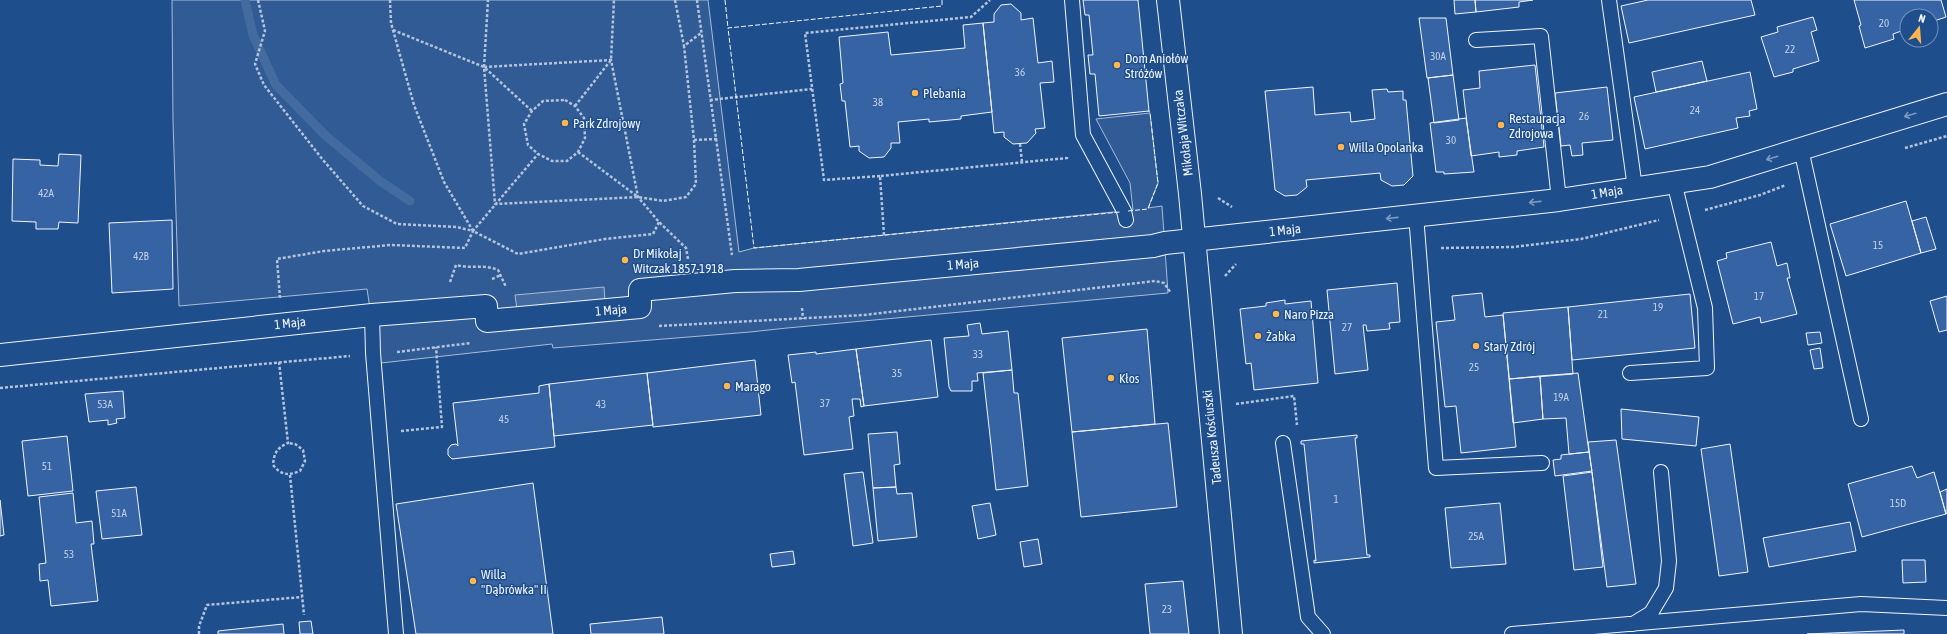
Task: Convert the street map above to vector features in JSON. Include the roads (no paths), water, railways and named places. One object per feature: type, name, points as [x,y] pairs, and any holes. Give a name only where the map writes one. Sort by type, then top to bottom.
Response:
[{"type":"street","name":"Mikołaja Witczaka","points":[[1168,0],[1194,240]]},
{"type":"street","name":"1 Maja","points":[[0,355],[372,315],[486,306],[487,321],[640,308],[640,290],[735,281],[807,279],[1153,246],[1165,243],[1559,200],[1710,177],[1947,104]]},
{"type":"street","name":"Tadeusza Kościuszki","points":[[1194,240],[1231,634]]},
{"type":"lane","points":[[1072,0],[1083,135],[1124,211],[1126,220]]},
{"type":"lane","points":[[1609,0],[1635,188]]},
{"type":"lane","points":[[1476,40],[1541,36],[1559,200]]},
{"type":"lane","points":[[1801,149],[1861,419]]},
{"type":"lane","points":[[1630,373],[1707,368],[1705,308],[1674,182]]},
{"type":"lane","points":[[1416,216],[1436,468],[1542,463]]},
{"type":"lane","points":[[372,315],[373,353],[396,634]]},
{"type":"lane","points":[[1283,443],[1308,617],[1323,634]]},
{"type":"lane","points":[[1631,625],[1651,613],[1666,588],[1669,561],[1661,472]]},
{"type":"lane","points":[[1512,634],[1584,631],[1631,625],[1861,604],[1947,608]]},
{"type":"waterway","points":[[245,0],[253,35],[276,85],[326,136],[380,181],[410,201]]},
{"type":"place","name":"Dom Aniołów Stróżów","points":[[1117,65]]},
{"type":"place","name":"Plebania","points":[[915,93]]},
{"type":"place","name":"Park Zdrojowy","points":[[565,123]]},
{"type":"place","name":"Restauracja Zdrojowa","points":[[1501,125]]},
{"type":"place","name":"Willa Opolanka","points":[[1341,147]]},
{"type":"place","name":"Dr Mikołaj Witczak 1857-1918","points":[[625,260]]},
{"type":"place","name":"Naro Pizza","points":[[1276,314]]},
{"type":"place","name":"Żabka","points":[[1258,336]]},
{"type":"place","name":"Stary Zdrój","points":[[1476,346]]},
{"type":"place","name":"Kłos","points":[[1111,378]]},
{"type":"place","name":"Marago","points":[[727,386]]},
{"type":"place","name":"Willa \"Dąbrówka\" II","points":[[473,581]]}]
